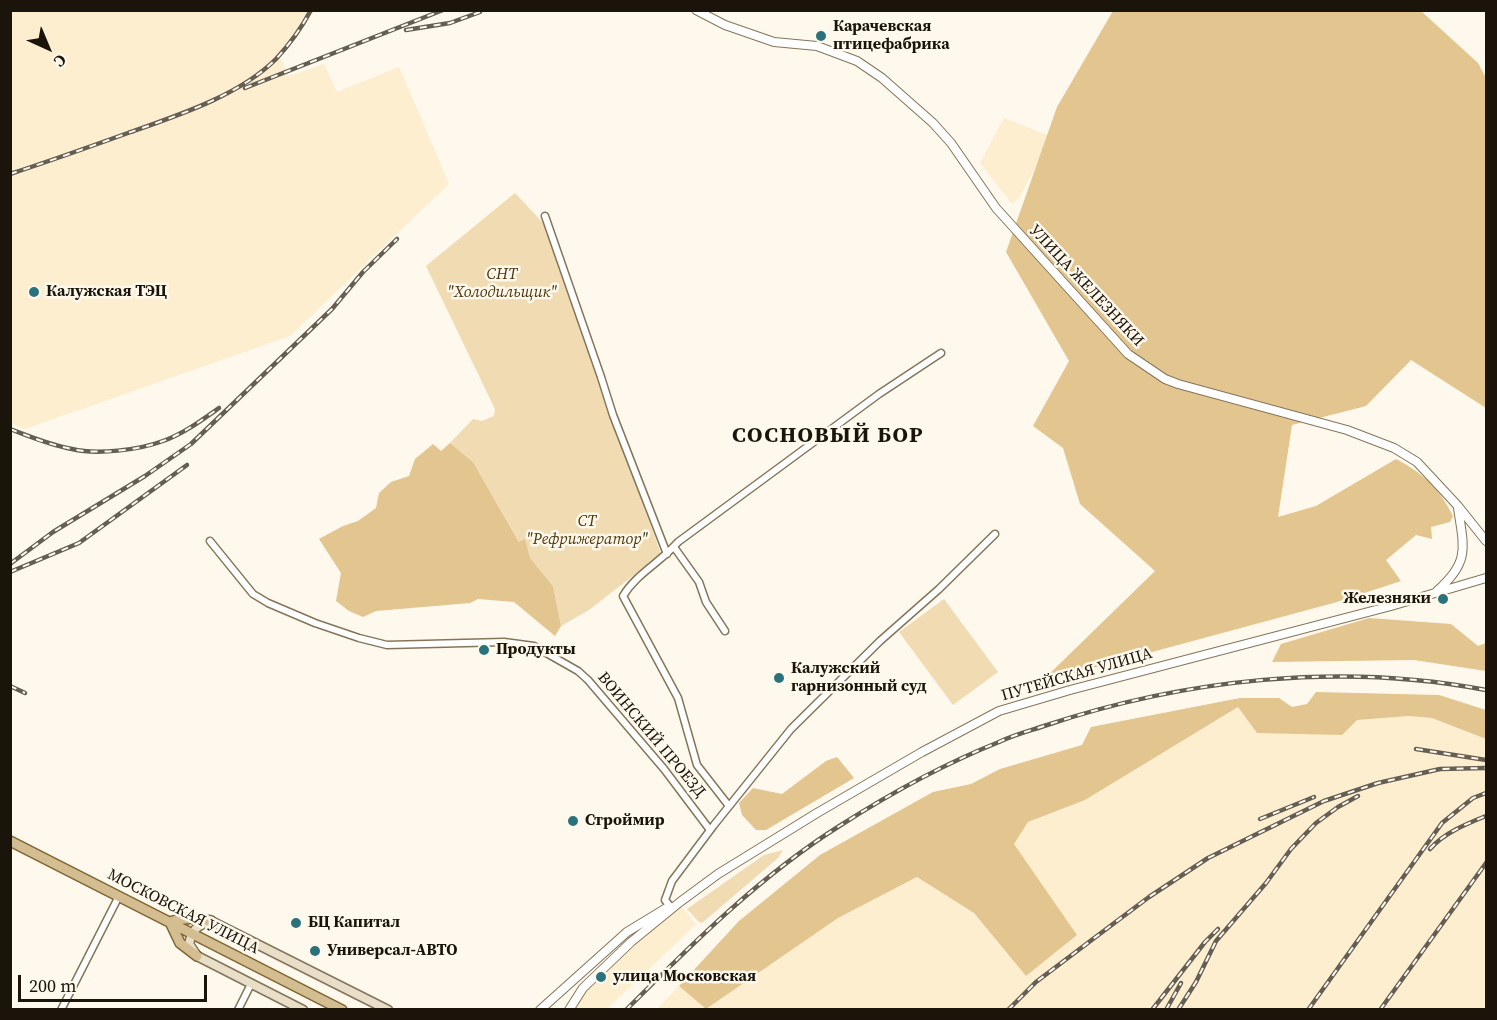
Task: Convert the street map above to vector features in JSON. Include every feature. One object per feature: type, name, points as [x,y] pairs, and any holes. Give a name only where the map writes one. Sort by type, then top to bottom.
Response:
[{"type":"main road","name":"МОСКОВСКАЯ УЛИЦА","points":[[10,841],[342,1010]]},
{"type":"main road","points":[[303,1010],[197,956],[180,943],[170,922],[182,918],[211,921],[388,1010]]},
{"type":"main road","points":[[197,956],[189,945],[191,933],[200,924],[211,921]]},
{"type":"street","name":"УЛИЦА ЖЕЛЕЗНЯКИ","points":[[696,10],[725,25],[774,42],[817,46],[857,61],[882,78],[933,123],[951,143],[996,208],[1128,354],[1141,364],[1178,384],[1347,430],[1394,448],[1417,462],[1458,506],[1486,541]]},
{"type":"street","points":[[545,216],[613,415],[667,554]]},
{"type":"street","points":[[729,806],[697,765],[678,698],[623,596],[629,584],[674,547],[879,394],[941,353]]},
{"type":"street","points":[[1433,594],[1453,577],[1462,557],[1463,541],[1458,506]]},
{"type":"street","points":[[670,906],[665,900],[672,881],[791,729],[880,641],[939,590],[995,534]]},
{"type":"street","name":"ВОИНСКИЙ ПРОЕЗД","points":[[210,541],[253,594],[315,623],[387,645],[504,642],[534,646],[578,671],[664,769],[710,830]]},
{"type":"street","points":[[674,547],[699,582],[706,602],[725,631]]},
{"type":"street","name":"ПУТЕЙСКАЯ УЛИЦА","points":[[569,1010],[583,988],[598,973],[680,902],[718,874],[922,752],[999,711],[1486,578]]},
{"type":"street","points":[[61,1010],[119,896]]},
{"type":"street","name":"ПУТЕЙСКАЯ УЛИЦА","points":[[540,1010],[627,932],[680,902]]},
{"type":"street","points":[[238,1010],[251,984]]},
{"type":"shaded area","points":[[11,10],[314,11],[298,36],[280,57],[289,76],[324,64],[337,92],[399,67],[449,184],[290,336],[25,429],[10,423]]},
{"type":"shaded area","points":[[1113,11],[1421,11],[1478,63],[1486,78],[1486,408],[1411,360],[1366,406],[1292,425],[1278,517],[1316,506],[1396,459],[1423,476],[1442,497],[1453,516],[1450,522],[1431,527],[1432,539],[1416,535],[1386,560],[1401,581],[1337,602],[1041,682],[1155,571],[1080,504],[1063,448],[1033,426],[1069,361],[1006,252],[1057,107]]},
{"type":"shaded area","points":[[1004,118],[1052,137],[1019,198],[1012,204],[980,163]]},
{"type":"shaded area","points":[[450,443],[473,462],[519,542],[525,539],[530,558],[553,586],[561,626],[555,636],[514,602],[478,599],[470,603],[376,611],[363,617],[349,611],[336,601],[341,573],[319,539],[358,521],[376,508],[379,493],[391,482],[409,476],[415,459],[433,444],[441,451]]},
{"type":"shaded area","points":[[1369,618],[1451,624],[1478,646],[1486,643],[1486,671],[1414,660],[1272,662],[1281,644]]},
{"type":"shaded area","points":[[1316,692],[1439,695],[1486,710],[1486,739],[1432,718],[1409,716],[1357,720],[1342,735],[1257,733],[1238,707],[1085,800],[1028,822],[1014,844],[1077,935],[1026,976],[974,913],[917,877],[838,918],[706,1009],[679,986],[739,921],[820,855],[933,792],[971,784],[1000,769],[1082,745],[1091,727],[1240,698],[1279,698],[1292,707],[1307,704]]},
{"type":"shaded area","points":[[1238,707],[1357,720],[1409,716],[1432,718],[1486,739],[1486,1009],[656,1010],[679,986],[706,1009],[838,918],[917,877],[974,913],[1026,975],[1077,935],[1014,844],[1028,822],[1085,800]]},
{"type":"shaded area","points":[[837,757],[854,778],[766,830],[756,830],[742,815],[739,803],[753,788],[782,794],[826,761]]},
{"type":"shaded area","points":[[681,906],[696,924],[607,1009],[579,1009],[575,1006],[591,985],[633,945]]},
{"type":"green space","name":"СНТ \"Холодильщик\"","points":[[515,193],[546,226],[603,395],[661,554],[589,610],[561,626],[553,586],[530,558],[525,540],[520,543],[473,462],[450,443],[473,419],[482,421],[494,416],[495,409],[426,266]]},
{"type":"green space","points":[[944,599],[998,672],[953,705],[899,632]]},
{"type":"green space","points":[[783,850],[778,858],[702,923],[687,909],[764,855]]},
{"type":"railway","points":[[10,174],[166,119],[226,94],[244,84],[276,59],[295,36],[311,10]]},
{"type":"railway","points":[[245,88],[443,10]]},
{"type":"railway","points":[[406,30],[450,23],[480,12]]},
{"type":"railway","points":[[10,564],[53,532],[145,476],[191,444],[332,309],[363,272],[397,239]]},
{"type":"railway","points":[[10,429],[72,449],[93,452],[118,451],[142,447],[170,438],[219,408]]},
{"type":"railway","points":[[10,572],[79,543],[187,465]]},
{"type":"railway","points":[[626,1010],[729,911],[755,888],[812,845],[898,790],[1010,737],[1097,710],[1152,697],[1263,680],[1375,677],[1486,690]]},
{"type":"railway","points":[[10,686],[25,693]]},
{"type":"railway","points":[[1416,749],[1486,760]]},
{"type":"railway","points":[[1008,1010],[1036,982],[1149,897],[1208,858],[1324,801],[1378,783],[1440,769],[1486,768]]},
{"type":"railway","points":[[1308,1010],[1442,823],[1473,798],[1486,793]]},
{"type":"railway","points":[[1178,1010],[1196,982],[1216,941],[1266,883],[1291,849],[1316,823],[1358,796]]},
{"type":"railway","points":[[1260,819],[1314,797]]},
{"type":"railway","points":[[1430,849],[1449,834],[1486,816]]},
{"type":"railway","points":[[1380,1010],[1486,863]]},
{"type":"railway","points":[[1152,1010],[1205,942],[1218,929]]},
{"type":"railway","points":[[1166,1010],[1181,983]]},
{"type":"place","name":"Карачевская птицефабрика","points":[[821,36]]},
{"type":"place","name":"Калужская ТЭЦ","points":[[34,292]]},
{"type":"place","name":"Железняки","points":[[1443,599]]},
{"type":"place","name":"Продукты","points":[[484,650]]},
{"type":"place","name":"Калужский гарнизонный суд","points":[[779,678]]},
{"type":"place","name":"Строймир","points":[[573,821]]},
{"type":"place","name":"БЦ Капитал","points":[[296,923]]},
{"type":"place","name":"Универсал-АВТО","points":[[315,951]]},
{"type":"place","name":"улица Московская","points":[[601,977]]},
{"type":"district","name":"СОСНОВЫЙ БОР","points":[[828,436]]},
{"type":"park label","name":"СТ \"Рефрижератор\"","points":[[587,531]]}]
